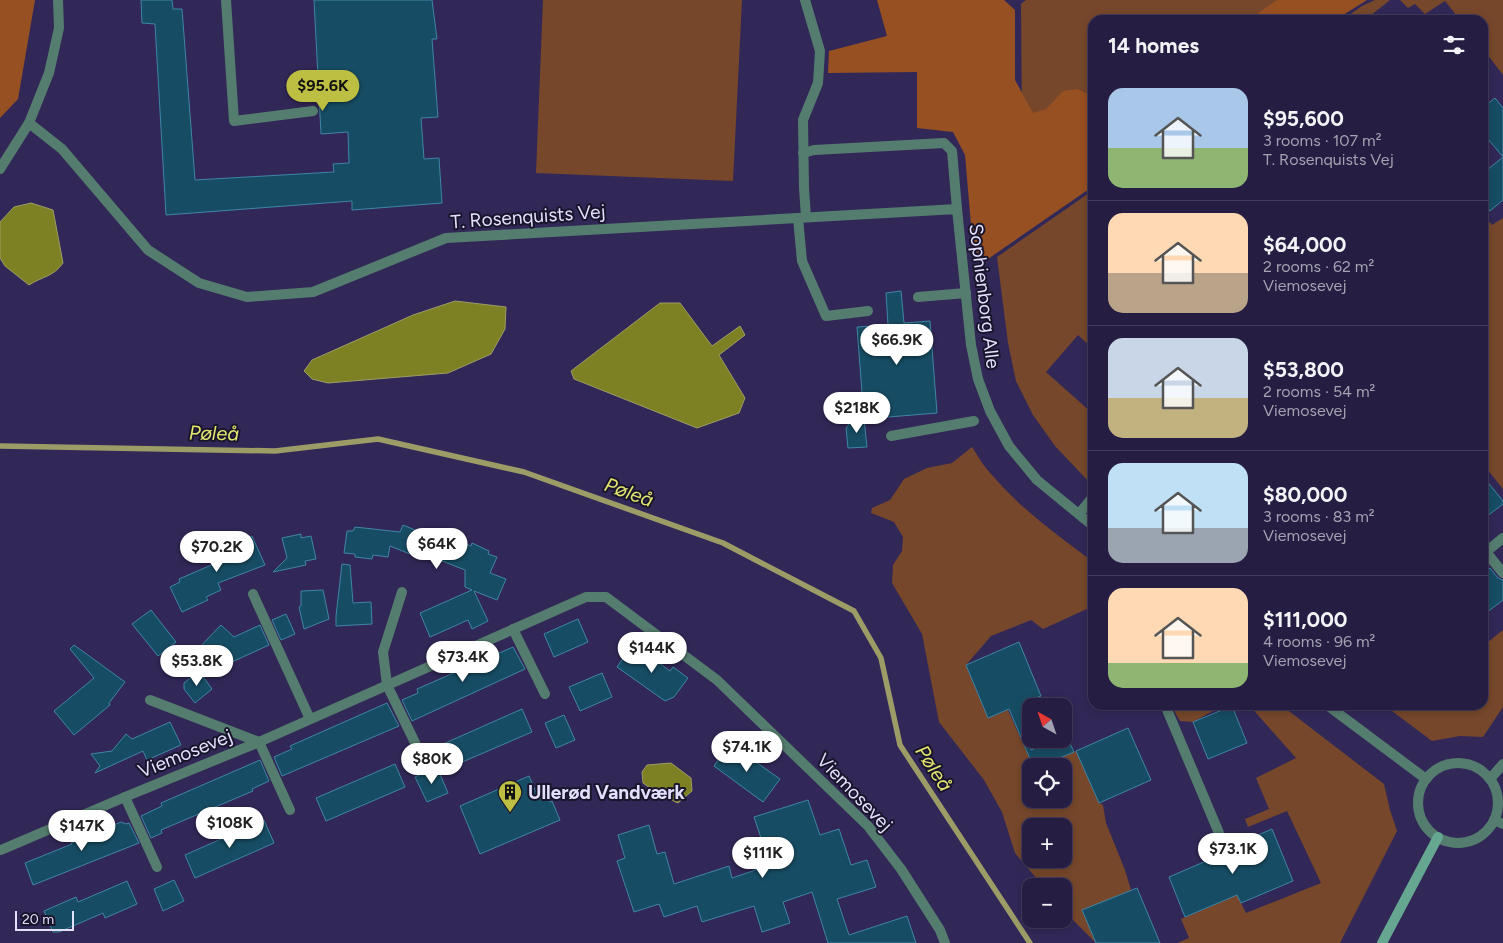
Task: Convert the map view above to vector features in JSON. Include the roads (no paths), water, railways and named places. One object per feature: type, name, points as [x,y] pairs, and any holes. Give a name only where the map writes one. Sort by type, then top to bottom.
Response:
[{"type":"street","points":[[0,169],[29,123],[48,73],[59,28],[58,0]]},
{"type":"street","points":[[226,0],[234,121],[313,111]]},
{"type":"street","points":[[805,0],[820,51],[818,83],[804,120],[802,261],[826,316],[868,311]]},
{"type":"street","name":"T. Rosenquists Vej","points":[[29,123],[62,149],[148,250],[199,283],[247,297],[313,292],[446,238],[957,209]]},
{"type":"street","name":"Sophienborg Alle","points":[[803,152],[944,142],[952,151],[971,345],[978,379],[990,411],[1009,446],[1037,480],[1088,522]]},
{"type":"street","points":[[918,297],[966,293]]},
{"type":"street","points":[[892,436],[974,422]]},
{"type":"street","points":[[1079,514],[1088,503]]},
{"type":"street","points":[[1488,550],[1503,538]]},
{"type":"street","points":[[1488,557],[1503,573]]},
{"type":"street","points":[[402,592],[383,652],[387,685],[420,753]]},
{"type":"street","points":[[253,594],[310,719]]},
{"type":"street","name":"Viemosevej","points":[[1,850],[125,796],[259,742],[586,597],[606,597],[717,680],[868,826],[901,869],[940,930],[945,943]]},
{"type":"street","points":[[513,628],[545,694]]},
{"type":"street","name":"Viemosevej","points":[[150,700],[259,742],[290,810]]},
{"type":"street","points":[[1167,710],[1219,834]]},
{"type":"street","points":[[1333,710],[1426,779]]},
{"type":"street","points":[[1456,763],[1476,767],[1490,779],[1497,795],[1499,822],[1476,838],[1463,842],[1450,842],[1438,837],[1429,830],[1422,820],[1419,811],[1419,794],[1426,779],[1433,772],[1442,766],[1456,763]]},
{"type":"street","points":[[1490,779],[1503,764]]},
{"type":"street","name":"Viemosevej","points":[[125,796],[157,867]]},
{"type":"street","points":[[1382,943],[1438,837]]},
{"type":"waterway","name":"Pøleå","points":[[0,446],[275,451],[378,439],[524,472],[723,543],[854,611],[881,658],[900,745],[1030,943]]},
{"type":"place","name":"Ullerød Vandværk","points":[[510,813]]}]
